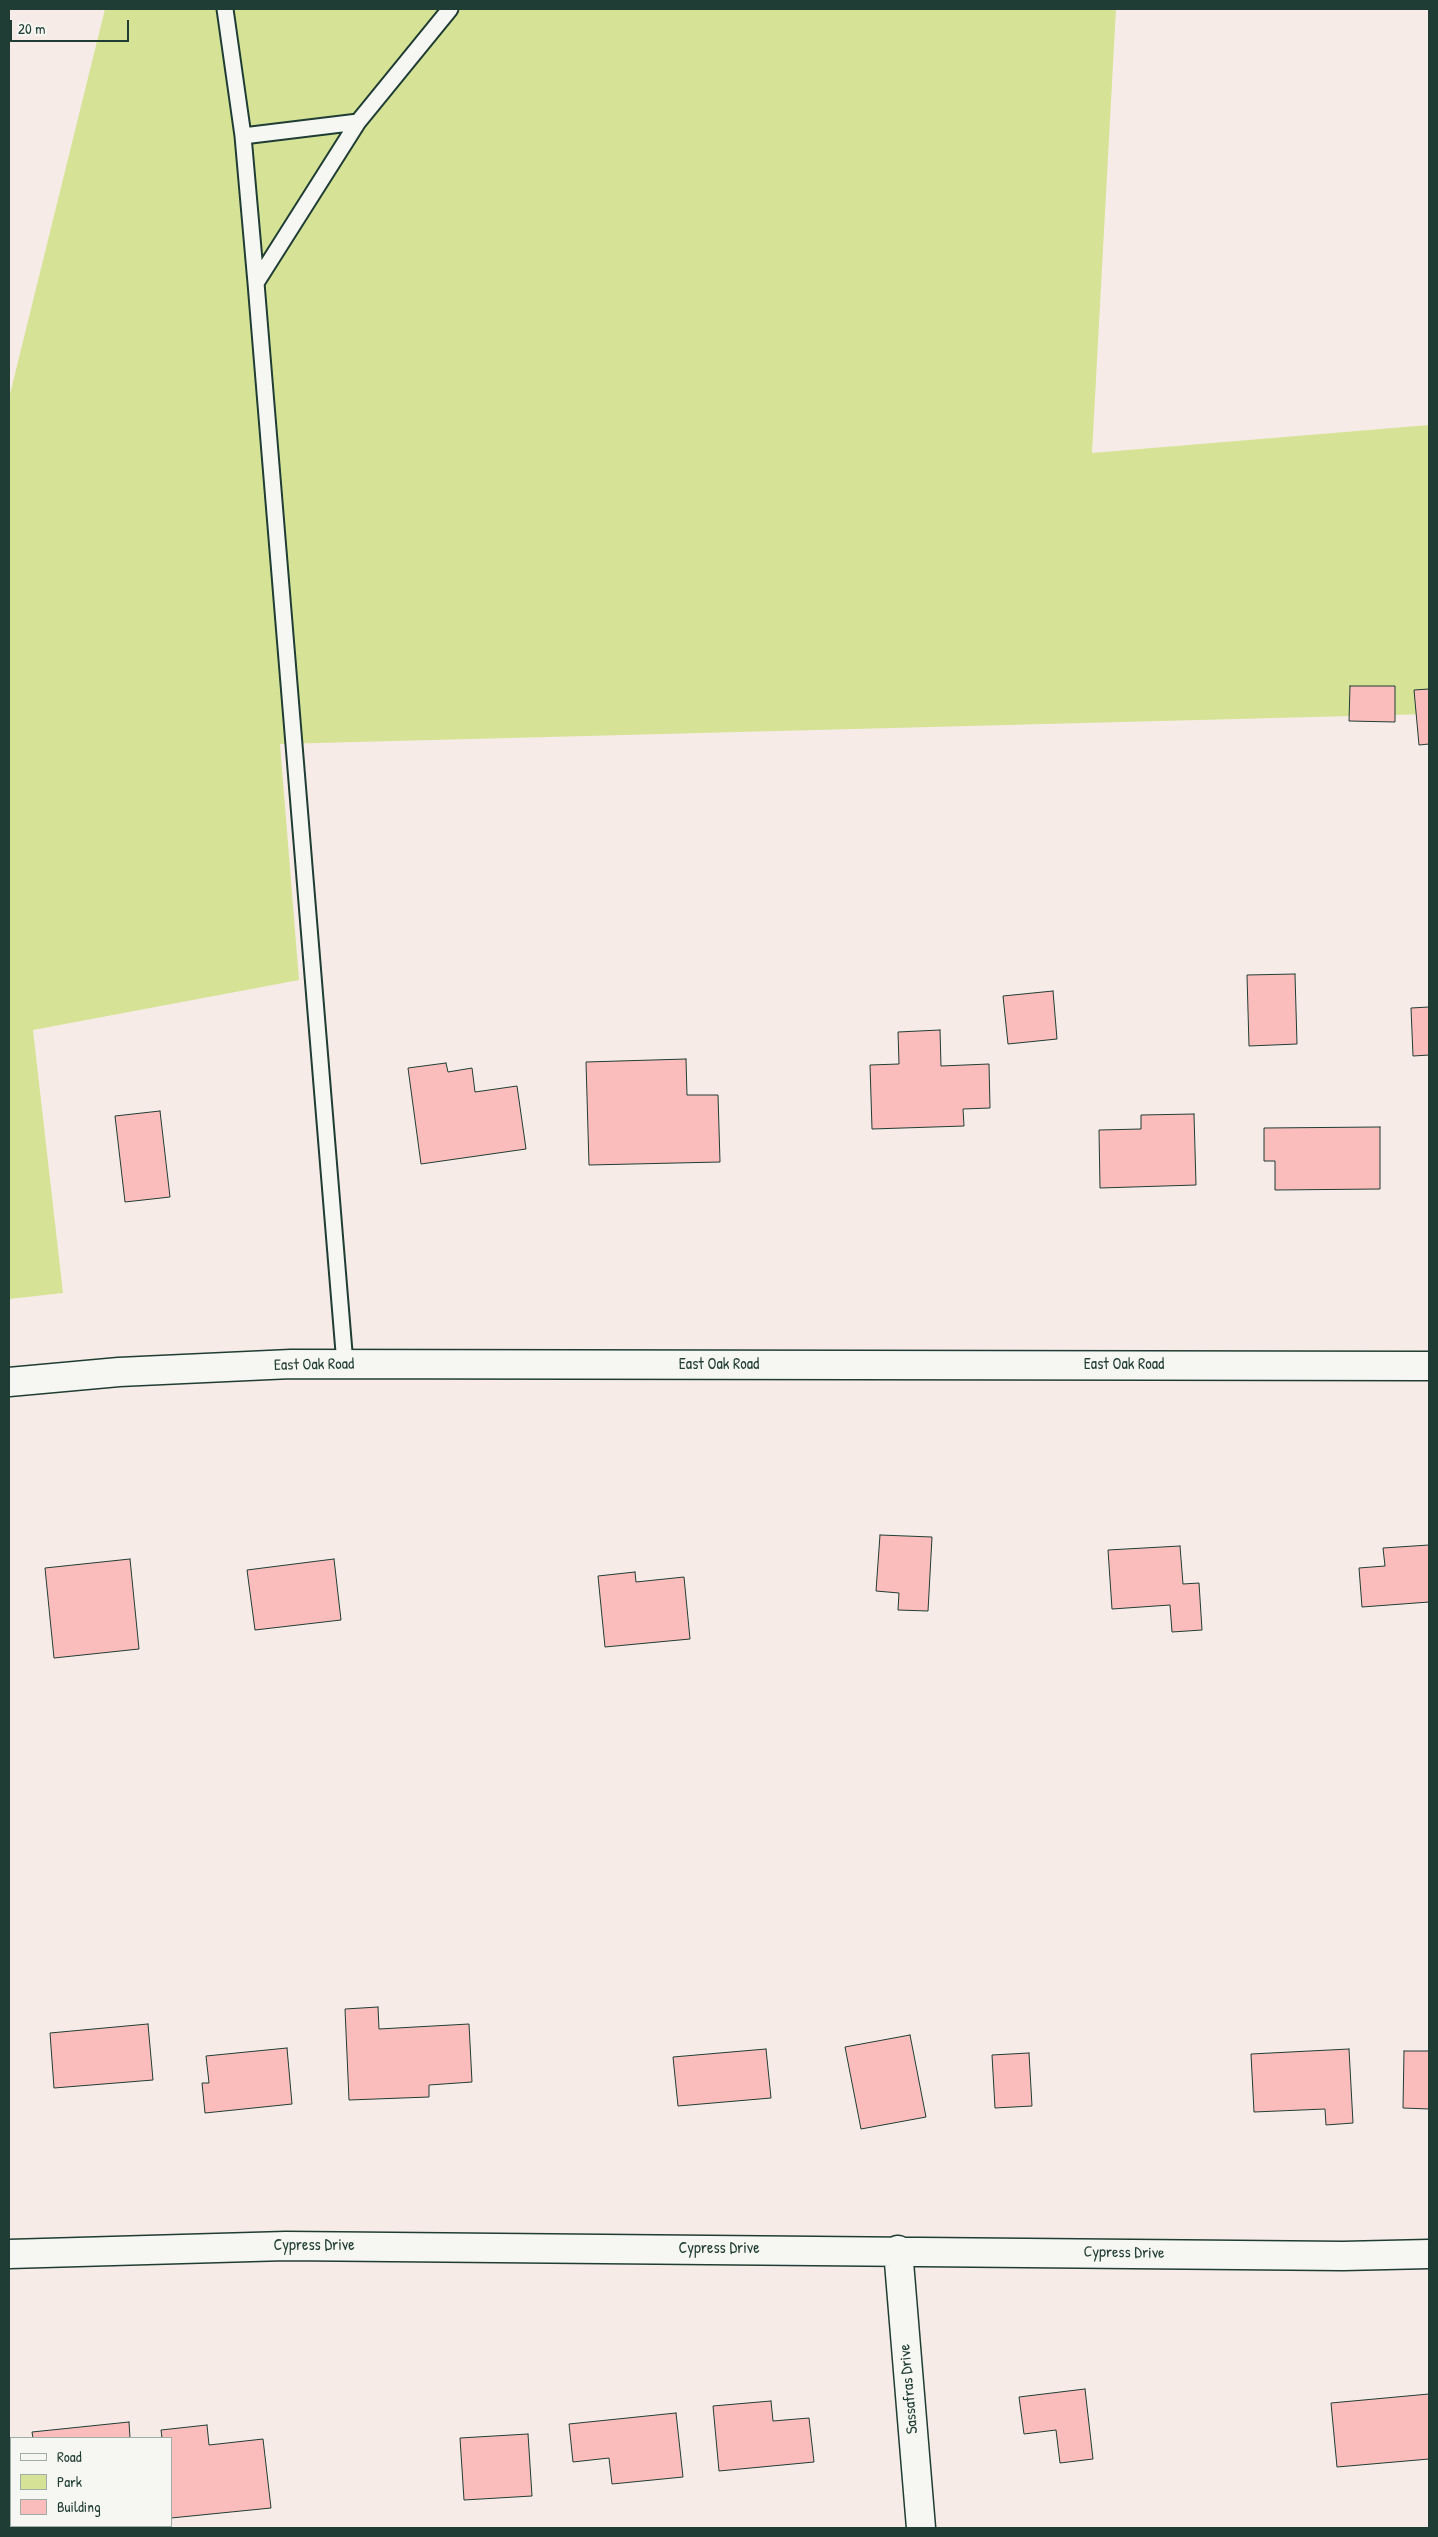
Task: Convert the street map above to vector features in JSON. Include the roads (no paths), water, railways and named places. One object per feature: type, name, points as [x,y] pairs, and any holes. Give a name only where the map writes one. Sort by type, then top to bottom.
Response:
[{"type":"street","name":"East Oak Road","points":[[9,1382],[138,1371],[291,1364],[1429,1366]]},
{"type":"street","name":"Cypress Drive","points":[[9,2254],[286,2246],[898,2250],[1343,2256],[1429,2254]]},
{"type":"street","name":"Sassafras Drive","points":[[898,2250],[921,2528]]},
{"type":"lane","points":[[225,9],[243,136],[346,1364]]},
{"type":"lane","points":[[256,282],[358,122],[450,9]]},
{"type":"lane","points":[[243,136],[358,122]]}]
